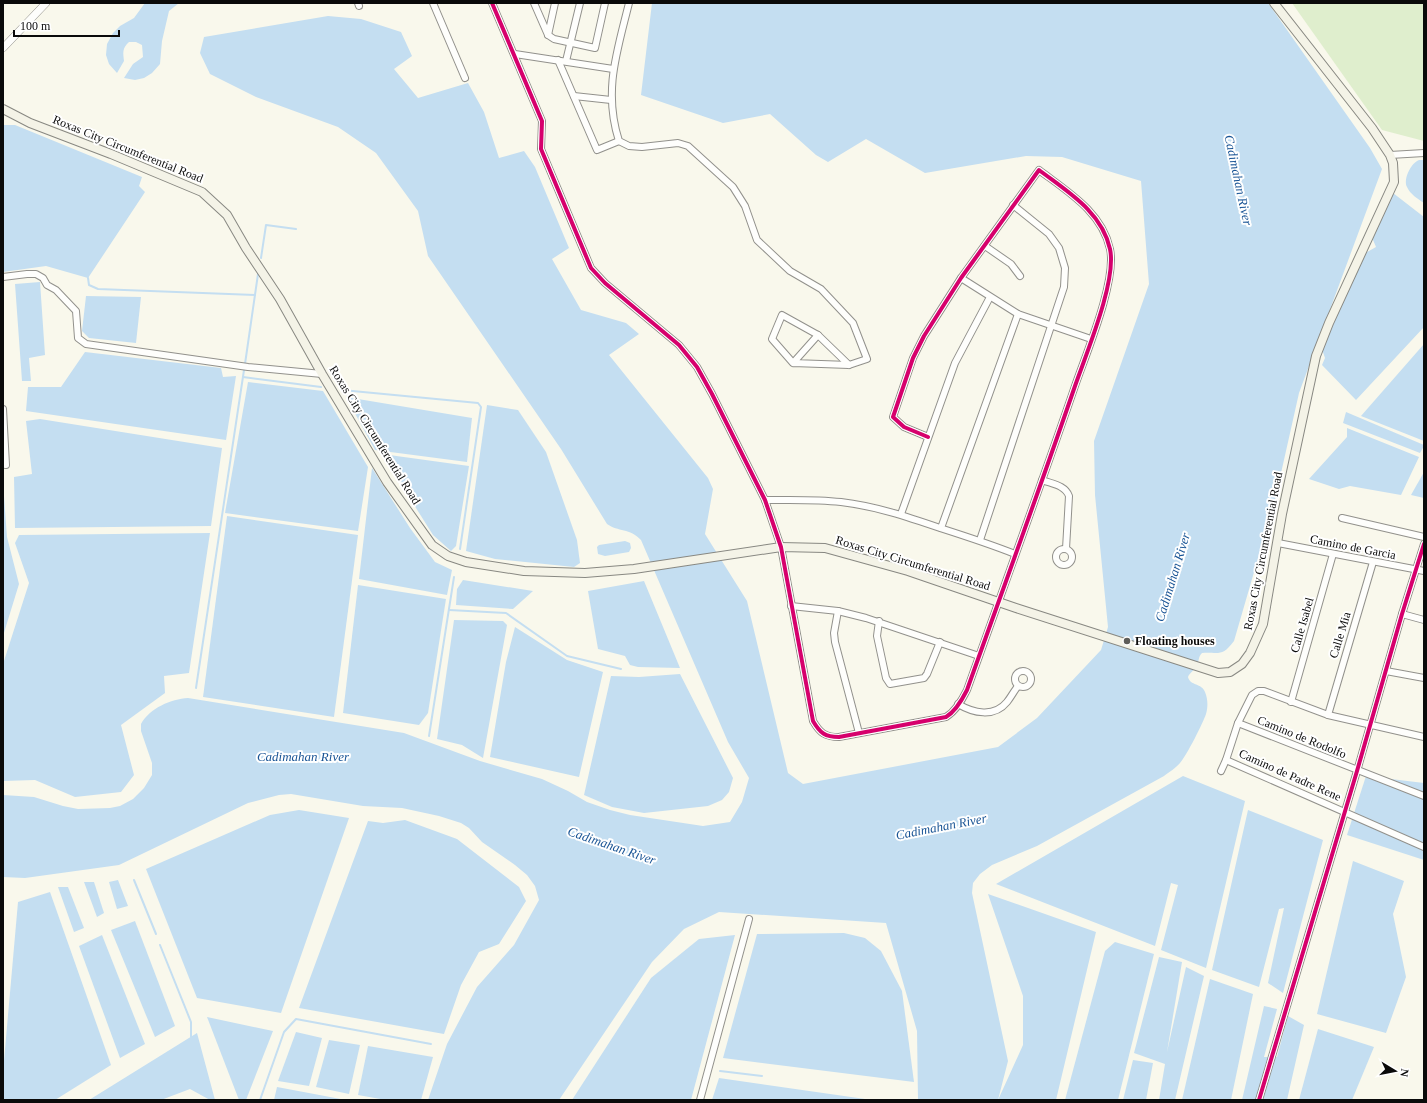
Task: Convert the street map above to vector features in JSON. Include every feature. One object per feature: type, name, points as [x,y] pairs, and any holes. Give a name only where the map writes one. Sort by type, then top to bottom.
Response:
[{"type":"main road","name":"Roxas City Circumferential Road","points":[[3,109],[30,123],[119,157],[202,192],[227,215],[246,248],[280,299],[322,374],[387,482],[432,545],[448,556],[466,562],[524,571],[585,573],[634,569],[781,547],[825,548],[908,572],[1201,668],[1218,673],[1230,672],[1242,664],[1250,653],[1263,624],[1288,488],[1316,356],[1329,323],[1394,182],[1393,163],[1390,155],[1372,128],[1274,3]]},
{"type":"street","points":[[3,48],[46,3]]},
{"type":"street","points":[[433,3],[465,78]]},
{"type":"street","points":[[492,3],[515,54],[542,121],[541,149],[591,268],[604,283],[679,345],[697,367],[765,500],[781,547],[813,721],[822,734],[830,737],[839,737],[946,716],[953,712],[962,701],[967,690],[1091,339],[1105,296],[1110,269],[1110,250],[1098,220],[1084,205],[1039,170],[961,278],[924,336],[913,358],[893,417],[904,427],[928,437]]},
{"type":"street","points":[[534,3],[548,35],[554,39],[594,48],[605,3]]},
{"type":"street","points":[[548,35],[555,3]]},
{"type":"street","points":[[566,61],[580,3]]},
{"type":"street","points":[[629,3],[613,69],[611,100],[614,126],[619,141],[629,146],[642,147],[678,143],[688,146],[733,187],[745,206],[757,240],[790,271],[821,289],[853,323],[867,359],[849,365],[793,363],[772,339],[782,315],[818,335],[849,365]]},
{"type":"street","points":[[515,54],[613,69]]},
{"type":"street","points":[[558,60],[597,150],[619,141]]},
{"type":"street","points":[[574,96],[611,100]]},
{"type":"street","points":[[1390,155],[1424,153]]},
{"type":"street","points":[[980,540],[1064,288],[1065,268],[1059,248],[1049,234],[1013,205]]},
{"type":"street","points":[[985,246],[1011,264],[1020,276]]},
{"type":"street","points":[[3,277],[36,274],[43,278],[47,285],[56,290],[76,311],[78,338],[86,344],[248,367],[322,374]]},
{"type":"street","points":[[961,278],[1018,314],[1091,339]]},
{"type":"street","points":[[900,514],[955,363],[990,297]]},
{"type":"street","points":[[941,528],[1018,314]]},
{"type":"street","points":[[793,363],[818,335]]},
{"type":"street","points":[[3,409],[6,465]]},
{"type":"street","points":[[1042,480],[1063,488],[1067,491],[1069,496],[1066,549]]},
{"type":"street","points":[[765,500],[842,502],[900,514],[980,540],[1015,554]]},
{"type":"street","points":[[1342,518],[1424,537]]},
{"type":"street","name":"Camino de Garcia","points":[[1278,543],[1424,571]]},
{"type":"street","points":[[1259,1100],[1424,544]]},
{"type":"street","name":"Calle Isabel","points":[[1291,702],[1333,554]]},
{"type":"street","name":"Calle Mia","points":[[1328,715],[1373,562]]},
{"type":"street","points":[[791,606],[838,611],[879,621],[979,656]]},
{"type":"street","points":[[838,611],[834,633],[835,642],[859,733]]},
{"type":"street","points":[[1402,614],[1424,620]]},
{"type":"street","points":[[879,621],[877,636],[886,678],[890,684],[924,678],[940,642]]},
{"type":"street","points":[[1386,671],[1424,678]]},
{"type":"street","points":[[958,704],[968,710],[976,712],[993,711],[1007,703],[1018,686]]},
{"type":"street","points":[[1221,771],[1238,723],[1252,695],[1258,691],[1264,691],[1328,715],[1424,737]]},
{"type":"street","name":"Camino de Rodolfo","points":[[1238,723],[1357,771],[1424,796]]},
{"type":"street","name":"Camino de Padre Rene","points":[[1226,760],[1424,847]]},
{"type":"street","points":[[700,1100],[749,919]]},
{"type":"green space","points":[[1292,3],[1424,3],[1424,141],[1382,130]]},
{"type":"water","points":[[145,3],[179,3],[169,11],[162,41],[160,64],[152,73],[144,78],[135,80],[124,78],[133,64],[143,57],[142,45],[136,42],[129,42],[125,46],[123,56],[124,61],[117,73],[109,64],[106,55],[107,44],[113,33],[120,26],[134,18]]},
{"type":"water","name":"Cadimahan River","points":[[652,3],[1268,3],[1370,148],[1382,169],[1299,393],[1275,500],[1234,641],[1223,652],[1202,653],[1197,666],[1188,677],[1191,682],[1201,687],[1205,692],[1207,697],[1207,711],[1187,753],[1178,765],[1164,776],[1037,846],[992,865],[980,874],[973,883],[972,893],[1008,1061],[998,1100],[918,1100],[917,1031],[886,923],[719,912],[684,929],[652,962],[559,1100],[428,1100],[447,1044],[477,987],[514,945],[539,900],[535,886],[527,875],[482,842],[469,828],[461,823],[439,816],[402,808],[363,806],[291,794],[279,795],[248,803],[119,865],[25,878],[3,877],[3,795],[34,797],[78,809],[110,808],[120,806],[133,799],[144,788],[152,775],[152,763],[141,731],[141,724],[150,713],[162,705],[175,700],[188,698],[404,733],[480,761],[542,779],[587,802],[610,810],[630,815],[703,826],[730,822],[742,802],[749,778],[728,742],[641,540],[633,534],[607,524],[561,449],[428,256],[418,211],[376,153],[338,127],[256,97],[210,74],[200,53],[204,37],[328,16],[361,19],[401,32],[412,56],[394,69],[418,98],[468,83],[484,112],[499,158],[524,151],[535,167],[569,248],[552,259],[581,310],[626,323],[639,334],[609,355],[708,478],[713,489],[705,534],[747,601],[788,773],[803,784],[998,747],[1037,718],[1101,650],[1108,627],[1095,495],[1094,441],[1149,284],[1141,181],[1062,157],[1026,156],[925,173],[866,139],[828,162],[816,155],[770,114],[723,123],[641,95]]},
{"type":"water","points":[[3,125],[15,125],[142,177],[139,186],[145,192],[88,278],[46,266],[3,272]]},
{"type":"water","points":[[1419,160],[1424,160],[1424,203],[1408,190],[1406,184],[1408,172],[1413,164]]},
{"type":"water","points":[[1393,193],[1424,217],[1424,327],[1356,400],[1322,365],[1325,358],[1322,349],[1360,256],[1376,247],[1371,235]]},
{"type":"water","points":[[40,282],[45,355],[29,358],[31,381],[22,381],[15,284]]},
{"type":"water","points":[[86,296],[141,297],[136,343],[89,338],[82,331]]},
{"type":"water","points":[[1424,344],[1424,441],[1361,416]]},
{"type":"water","points":[[85,352],[221,368],[223,377],[236,376],[226,440],[26,411],[28,387],[61,387]]},
{"type":"water","points":[[248,382],[323,391],[368,467],[358,531],[225,513]]},
{"type":"water","points":[[346,397],[472,418],[467,462],[375,450]]},
{"type":"water","points":[[487,405],[518,410],[546,452],[577,540],[580,563],[574,567],[495,559],[466,551]]},
{"type":"water","points":[[1346,412],[1424,446],[1420,453],[1343,423]]},
{"type":"water","points":[[40,419],[222,448],[211,526],[15,528],[14,477],[32,474],[26,421]]},
{"type":"water","points":[[1347,428],[1419,457],[1401,495],[1350,486],[1339,489],[1309,479],[1347,437]]},
{"type":"water","points":[[382,454],[469,466],[456,546],[451,551],[433,535]]},
{"type":"water","points":[[372,468],[410,528],[435,562],[452,570],[447,595],[359,579]]},
{"type":"water","points":[[1424,472],[1424,498],[1411,495]]},
{"type":"water","points":[[3,496],[7,537],[19,584],[3,636]]},
{"type":"water","points":[[227,516],[358,535],[334,717],[203,697]]},
{"type":"water","points":[[210,533],[189,673],[164,676],[165,693],[121,725],[134,775],[121,792],[75,797],[35,780],[3,781],[3,664],[29,583],[15,543],[19,535]]},
{"type":"water","points":[[625,541],[630,543],[631,548],[629,552],[605,556],[598,554],[597,547],[599,545]]},
{"type":"water","points":[[463,580],[533,591],[513,609],[456,605],[457,589]]},
{"type":"water","points":[[644,581],[680,668],[638,667],[630,665],[625,656],[598,649],[588,591]]},
{"type":"water","points":[[358,585],[446,599],[428,713],[419,725],[343,713]]},
{"type":"water","points":[[454,620],[503,621],[507,625],[483,758],[462,745],[437,739]]},
{"type":"water","points":[[515,627],[567,660],[603,672],[579,777],[490,757],[506,662]]},
{"type":"water","points":[[680,674],[733,778],[729,792],[722,800],[708,806],[644,813],[612,807],[584,795],[611,676],[639,677]]},
{"type":"water","points":[[1183,776],[1245,801],[1206,968],[1161,950],[1178,885],[1171,883],[1155,946],[996,884]]},
{"type":"water","points":[[1366,776],[1424,783],[1424,860],[1347,835]]},
{"type":"water","points":[[299,810],[349,818],[281,1013],[197,998],[146,869],[270,815]]},
{"type":"water","points":[[1248,810],[1323,840],[1283,993],[1268,983],[1284,908],[1279,909],[1259,987],[1212,970]]},
{"type":"water","points":[[405,820],[457,839],[519,887],[526,901],[499,944],[479,952],[461,985],[444,1034],[299,1008],[368,821],[383,823]]},
{"type":"water","points":[[1353,861],[1404,881],[1393,914],[1406,977],[1386,1033],[1317,1014]]},
{"type":"water","points":[[118,880],[128,906],[117,909],[109,882]]},
{"type":"water","points":[[84,882],[94,882],[104,913],[97,917]]},
{"type":"water","points":[[58,887],[68,887],[84,928],[74,932]]},
{"type":"water","points":[[50,892],[111,1065],[55,1100],[3,1100],[3,1072],[18,902]]},
{"type":"water","points":[[988,894],[1096,932],[1056,1100],[998,1100],[1023,1045],[1023,996]]},
{"type":"water","points":[[135,921],[175,1026],[155,1037],[111,930]]},
{"type":"water","points":[[844,933],[865,938],[881,951],[902,991],[914,1082],[723,1058],[757,934]]},
{"type":"water","points":[[102,935],[145,1044],[120,1058],[79,946]]},
{"type":"water","points":[[735,935],[691,1100],[572,1100],[651,978],[699,939]]},
{"type":"water","points":[[1115,942],[1154,954],[1118,1100],[1065,1100],[1105,951]]},
{"type":"water","points":[[1159,957],[1182,962],[1167,1052],[1186,967],[1204,976],[1175,1100],[1159,1100],[1165,1064],[1134,1053]]},
{"type":"water","points":[[1210,979],[1253,994],[1231,1100],[1182,1100]]},
{"type":"water","points":[[1264,1006],[1277,1009],[1264,1057],[1277,1057],[1288,1016],[1304,1025],[1287,1100],[1242,1100]]},
{"type":"water","points":[[207,1017],[273,1031],[246,1100],[239,1100]]},
{"type":"water","points":[[1318,1029],[1374,1047],[1352,1100],[1299,1100]]},
{"type":"water","points":[[296,1032],[322,1038],[309,1086],[278,1081]]},
{"type":"water","points":[[197,1033],[215,1100],[210,1100],[190,1089],[161,1100],[89,1100]]},
{"type":"water","points":[[329,1040],[360,1045],[349,1094],[316,1087]]},
{"type":"water","points":[[368,1046],[433,1057],[421,1100],[386,1100],[358,1095]]},
{"type":"water","points":[[1133,1060],[1153,1063],[1146,1100],[1123,1100]]},
{"type":"water","points":[[719,1078],[872,1100],[712,1100]]},
{"type":"water","points":[[277,1087],[346,1100],[274,1100]]},
{"type":"waterway","points":[[261,258],[266,225],[296,229]]},
{"type":"waterway","points":[[245,364],[258,274]]},
{"type":"waterway","points":[[88,278],[89,285],[98,289],[255,295]]},
{"type":"waterway","points":[[196,688],[244,370]]},
{"type":"waterway","points":[[243,377],[321,387]]},
{"type":"waterway","points":[[342,390],[478,403],[481,407],[460,549]]},
{"type":"waterway","points":[[429,736],[454,577]]},
{"type":"waterway","points":[[449,610],[506,613],[567,656],[621,669]]},
{"type":"waterway","points":[[134,880],[156,934]]},
{"type":"waterway","points":[[160,945],[191,1022],[191,1037]]},
{"type":"waterway","points":[[260,1100],[284,1032],[296,1019],[431,1044]]},
{"type":"waterway","points":[[720,1071],[762,1076]]},
{"type":"cycle path","points":[[492,3],[542,121],[541,149],[591,268],[605,283],[679,345],[697,367],[765,500],[781,547],[813,721],[823,734],[839,737],[946,717],[956,708],[967,690],[1093,337],[1109,279],[1111,263],[1110,249],[1100,224],[1072,195],[1039,170],[961,278],[924,336],[913,358],[893,417],[904,427],[928,437]]},
{"type":"cycle path","points":[[1259,1100],[1424,544]]},
{"type":"place","name":"Floating houses","points":[[1127,641]]}]
